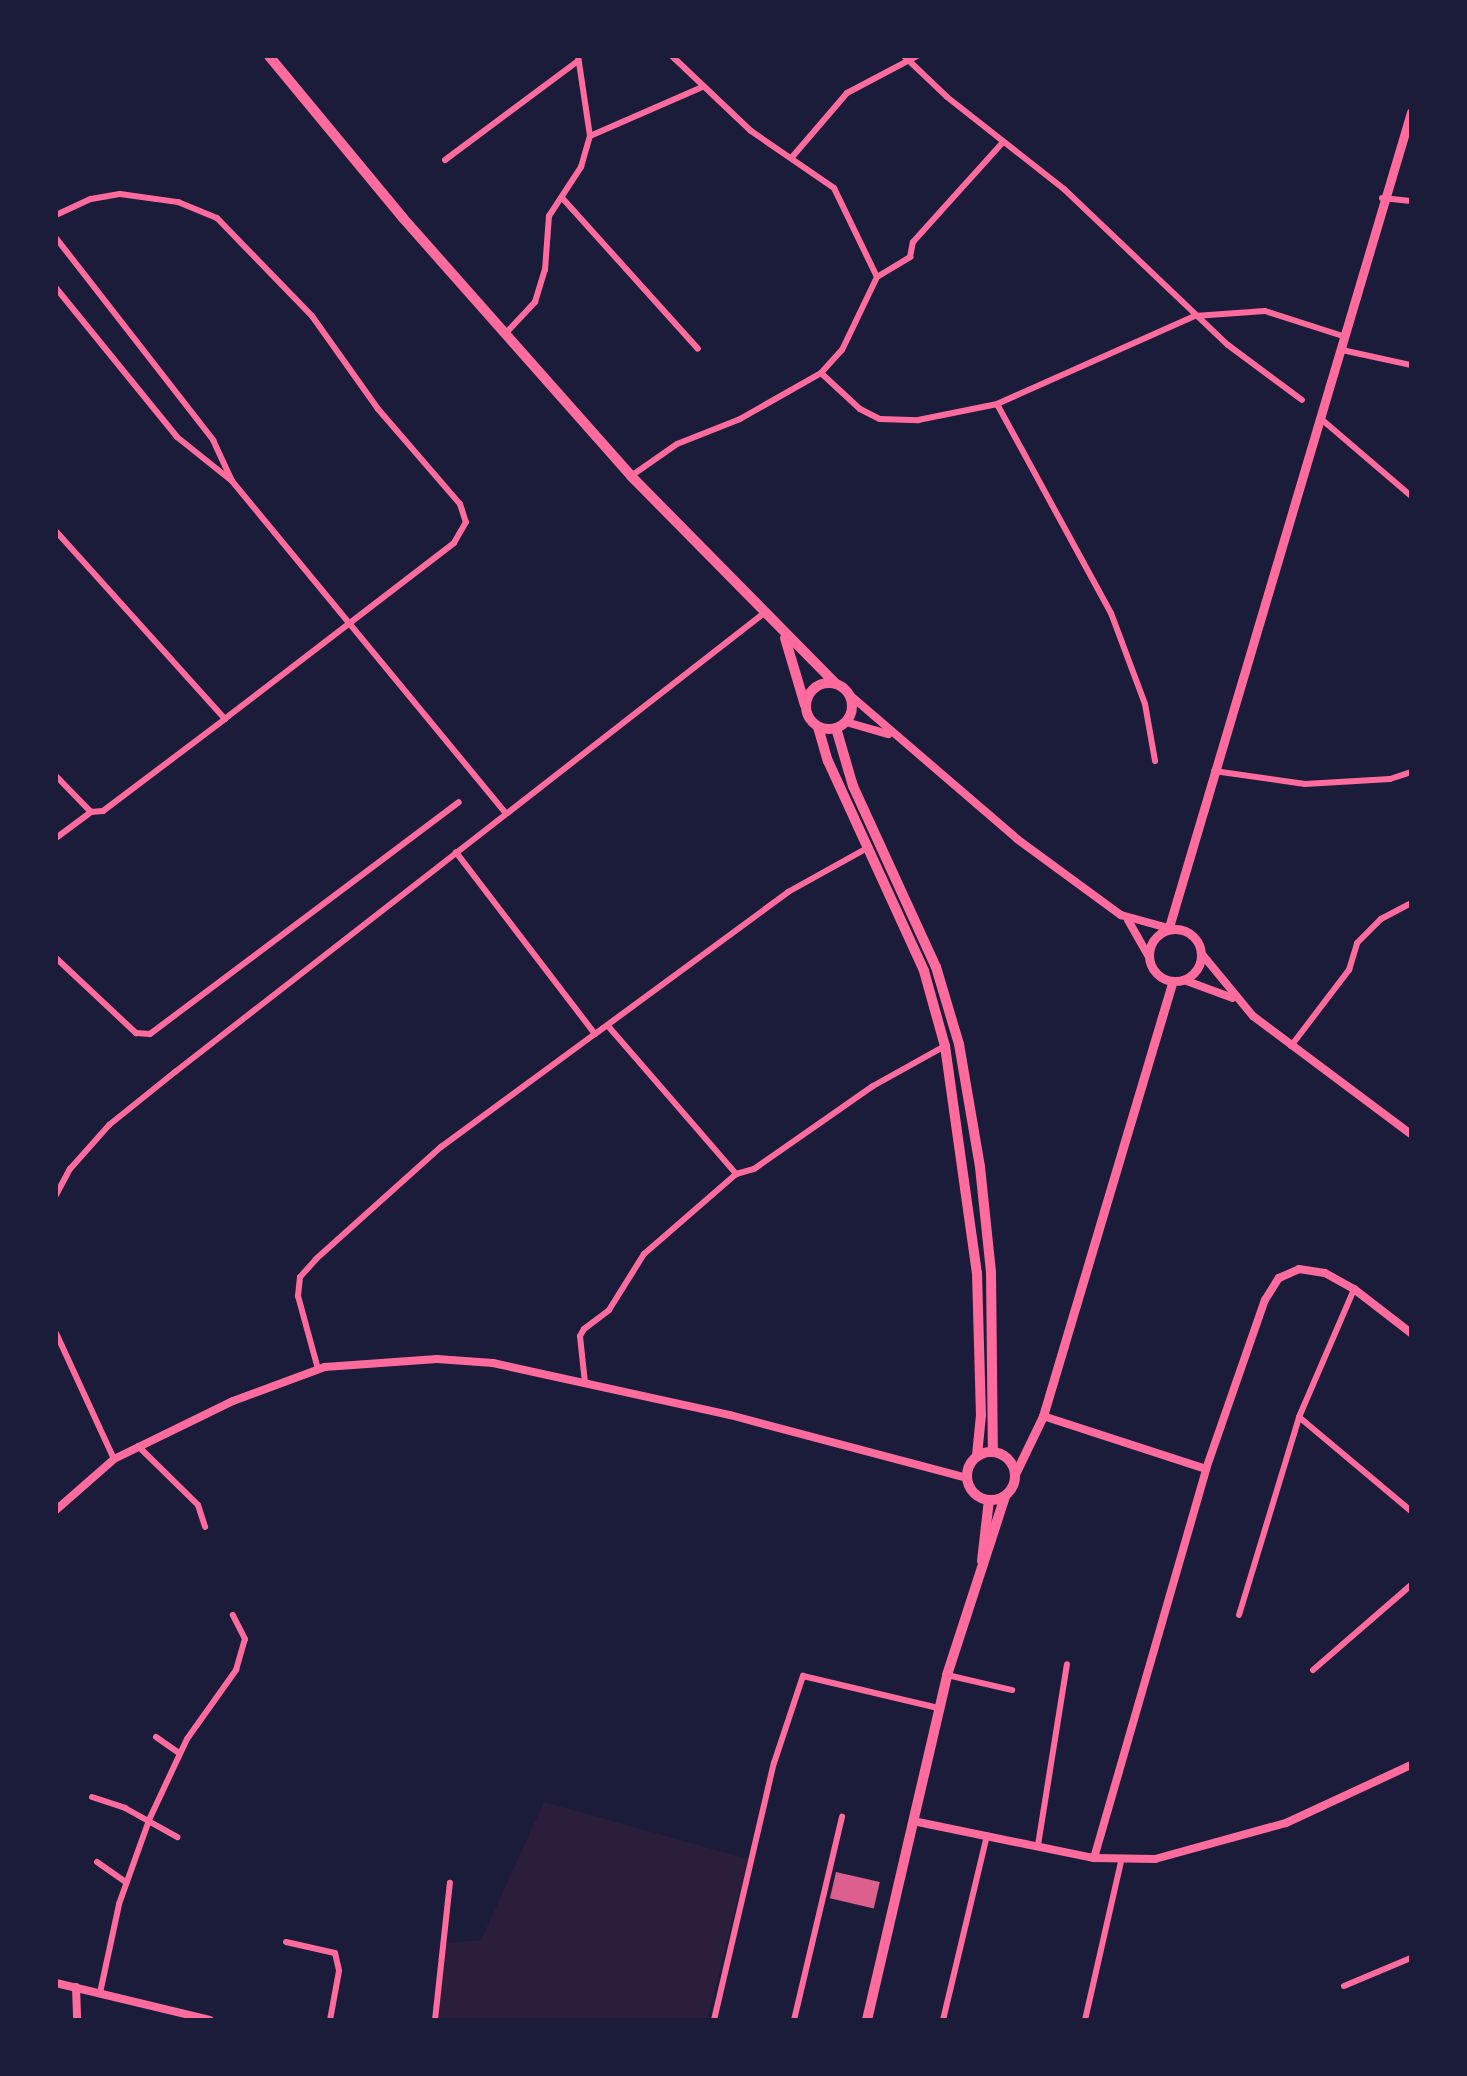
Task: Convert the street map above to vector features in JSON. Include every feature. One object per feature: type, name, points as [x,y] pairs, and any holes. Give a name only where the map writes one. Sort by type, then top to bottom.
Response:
[{"type":"main road","points":[[269,56],[505,334],[631,476],[784,636],[851,696],[841,725],[842,755],[936,967],[959,1044],[980,1167],[991,1272],[993,1452]]},
{"type":"main road","points":[[1178,980],[1156,973],[1149,957],[1154,940],[1171,928],[1214,771],[1346,337],[1382,198],[1411,112]]},
{"type":"main road","points":[[784,636],[805,705],[818,727],[828,761],[924,971],[945,1046],[966,1169],[978,1289],[981,1415],[977,1456],[966,1478],[973,1493],[989,1500],[1005,1496]]},
{"type":"main road","points":[[805,705],[815,687],[836,684]]},
{"type":"main road","points":[[818,727],[841,725]]},
{"type":"main road","points":[[867,2020],[938,1708],[982,1563],[1005,1496],[1043,1416],[1178,980],[1196,970],[1201,953],[1195,937],[1171,928]]},
{"type":"main road","points":[[977,1456],[993,1452],[1008,1459],[1015,1474]]},
{"type":"main road","points":[[982,1563],[989,1500]]},
{"type":"street","points":[[672,56],[751,131],[793,156],[834,188],[877,277]]},
{"type":"street","points":[[793,156],[847,93],[906,58],[917,56]]},
{"type":"street","points":[[445,160],[578,58],[590,136],[564,200],[549,216],[545,270],[535,302],[505,334]]},
{"type":"street","points":[[906,58],[1003,142],[1064,189],[1195,316],[1302,400]]},
{"type":"street","points":[[590,136],[702,87]]},
{"type":"street","points":[[631,476],[677,444],[740,419],[821,373],[842,350],[877,277],[910,257],[913,242],[1003,142]]},
{"type":"street","points":[[56,215],[91,199],[120,194],[178,202],[217,218],[312,316],[378,409],[460,504],[466,522],[454,543],[111,807],[91,812],[56,838]]},
{"type":"street","points":[[1382,198],[1411,201]]},
{"type":"street","points":[[564,200],[585,218],[636,286],[657,301],[698,349]]},
{"type":"street","points":[[56,238],[213,440],[232,481]]},
{"type":"street","points":[[56,288],[177,437],[232,481],[506,813]]},
{"type":"street","points":[[821,373],[860,409],[880,419],[918,420],[997,404],[1195,316],[1265,311],[1346,337]]},
{"type":"street","points":[[1342,350],[1411,365]]},
{"type":"street","points":[[997,404],[1111,613],[1145,704],[1155,761]]},
{"type":"street","points":[[1320,418],[1411,496]]},
{"type":"street","points":[[56,531],[225,719]]},
{"type":"street","points":[[56,1195],[70,1169],[109,1125],[763,614]]},
{"type":"street","points":[[851,696],[1017,839],[1128,920],[1149,957]]},
{"type":"street","points":[[841,725],[893,735]]},
{"type":"street","points":[[1214,771],[1328,784],[1390,779],[1411,772]]},
{"type":"street","points":[[56,776],[91,812]]},
{"type":"street","points":[[56,958],[136,1033],[150,1034],[459,802]]},
{"type":"street","points":[[318,1369],[303,1327],[300,1277],[441,1147],[788,892],[869,847]]},
{"type":"street","points":[[456,852],[595,1034]]},
{"type":"street","points":[[1291,1046],[1349,970],[1357,943],[1381,919],[1411,903]]},
{"type":"street","points":[[1128,920],[1171,928]]},
{"type":"street","points":[[1201,953],[1233,998],[1291,1046],[1411,1134]]},
{"type":"street","points":[[1178,980],[1233,998]]},
{"type":"street","points":[[608,1026],[736,1174]]},
{"type":"street","points":[[585,1383],[580,1336],[584,1329],[609,1310],[644,1254],[736,1174],[754,1169],[873,1086],[945,1046]]},
{"type":"street","points":[[1094,1858],[1206,1469],[1265,1300],[1279,1278],[1299,1269],[1325,1273],[1354,1289],[1411,1333]]},
{"type":"street","points":[[1239,1615],[1299,1417],[1354,1289]]},
{"type":"street","points":[[56,1333],[114,1459]]},
{"type":"street","points":[[56,1510],[114,1459],[197,1416],[318,1369],[437,1359],[493,1363],[781,1427],[966,1478]]},
{"type":"street","points":[[1043,1416],[1206,1469]]},
{"type":"street","points":[[1299,1417],[1411,1511]]},
{"type":"street","points":[[138,1446],[198,1505],[205,1527]]},
{"type":"street","points":[[1313,1670],[1411,1585]]},
{"type":"street","points":[[100,1993],[126,1882],[149,1820],[179,1753],[236,1670],[245,1639],[233,1615]]},
{"type":"street","points":[[1038,1845],[1067,1664]]},
{"type":"street","points":[[947,1675],[1012,1690]]},
{"type":"street","points":[[714,2020],[774,1763],[803,1676],[938,1708]]},
{"type":"street","points":[[156,1737],[179,1753]]},
{"type":"street","points":[[913,1821],[1121,1861],[1204,1849],[1286,1823],[1411,1765]]},
{"type":"street","points":[[92,1797],[149,1820],[177,1837]]},
{"type":"street","points":[[794,2020],[842,1817]]},
{"type":"street","points":[[943,2020],[987,1835]]},
{"type":"street","points":[[1085,2020],[1121,1861]]},
{"type":"street","points":[[97,1862],[126,1882]]},
{"type":"street","points":[[435,2020],[450,1883]]},
{"type":"street","points":[[286,1942],[335,1953],[339,1971],[330,2020]]},
{"type":"street","points":[[1344,1986],[1411,1958]]},
{"type":"street","points":[[56,1983],[210,2020]]},
{"type":"street","points":[[76,1987],[77,2020]]},
{"type":"shaded area","points":[[544,1802],[748,1859],[707,2020],[437,2020],[446,1943],[481,1940]]},
{"type":"building","points":[[836,1872],[880,1882],[874,1908],[830,1898]]}]
